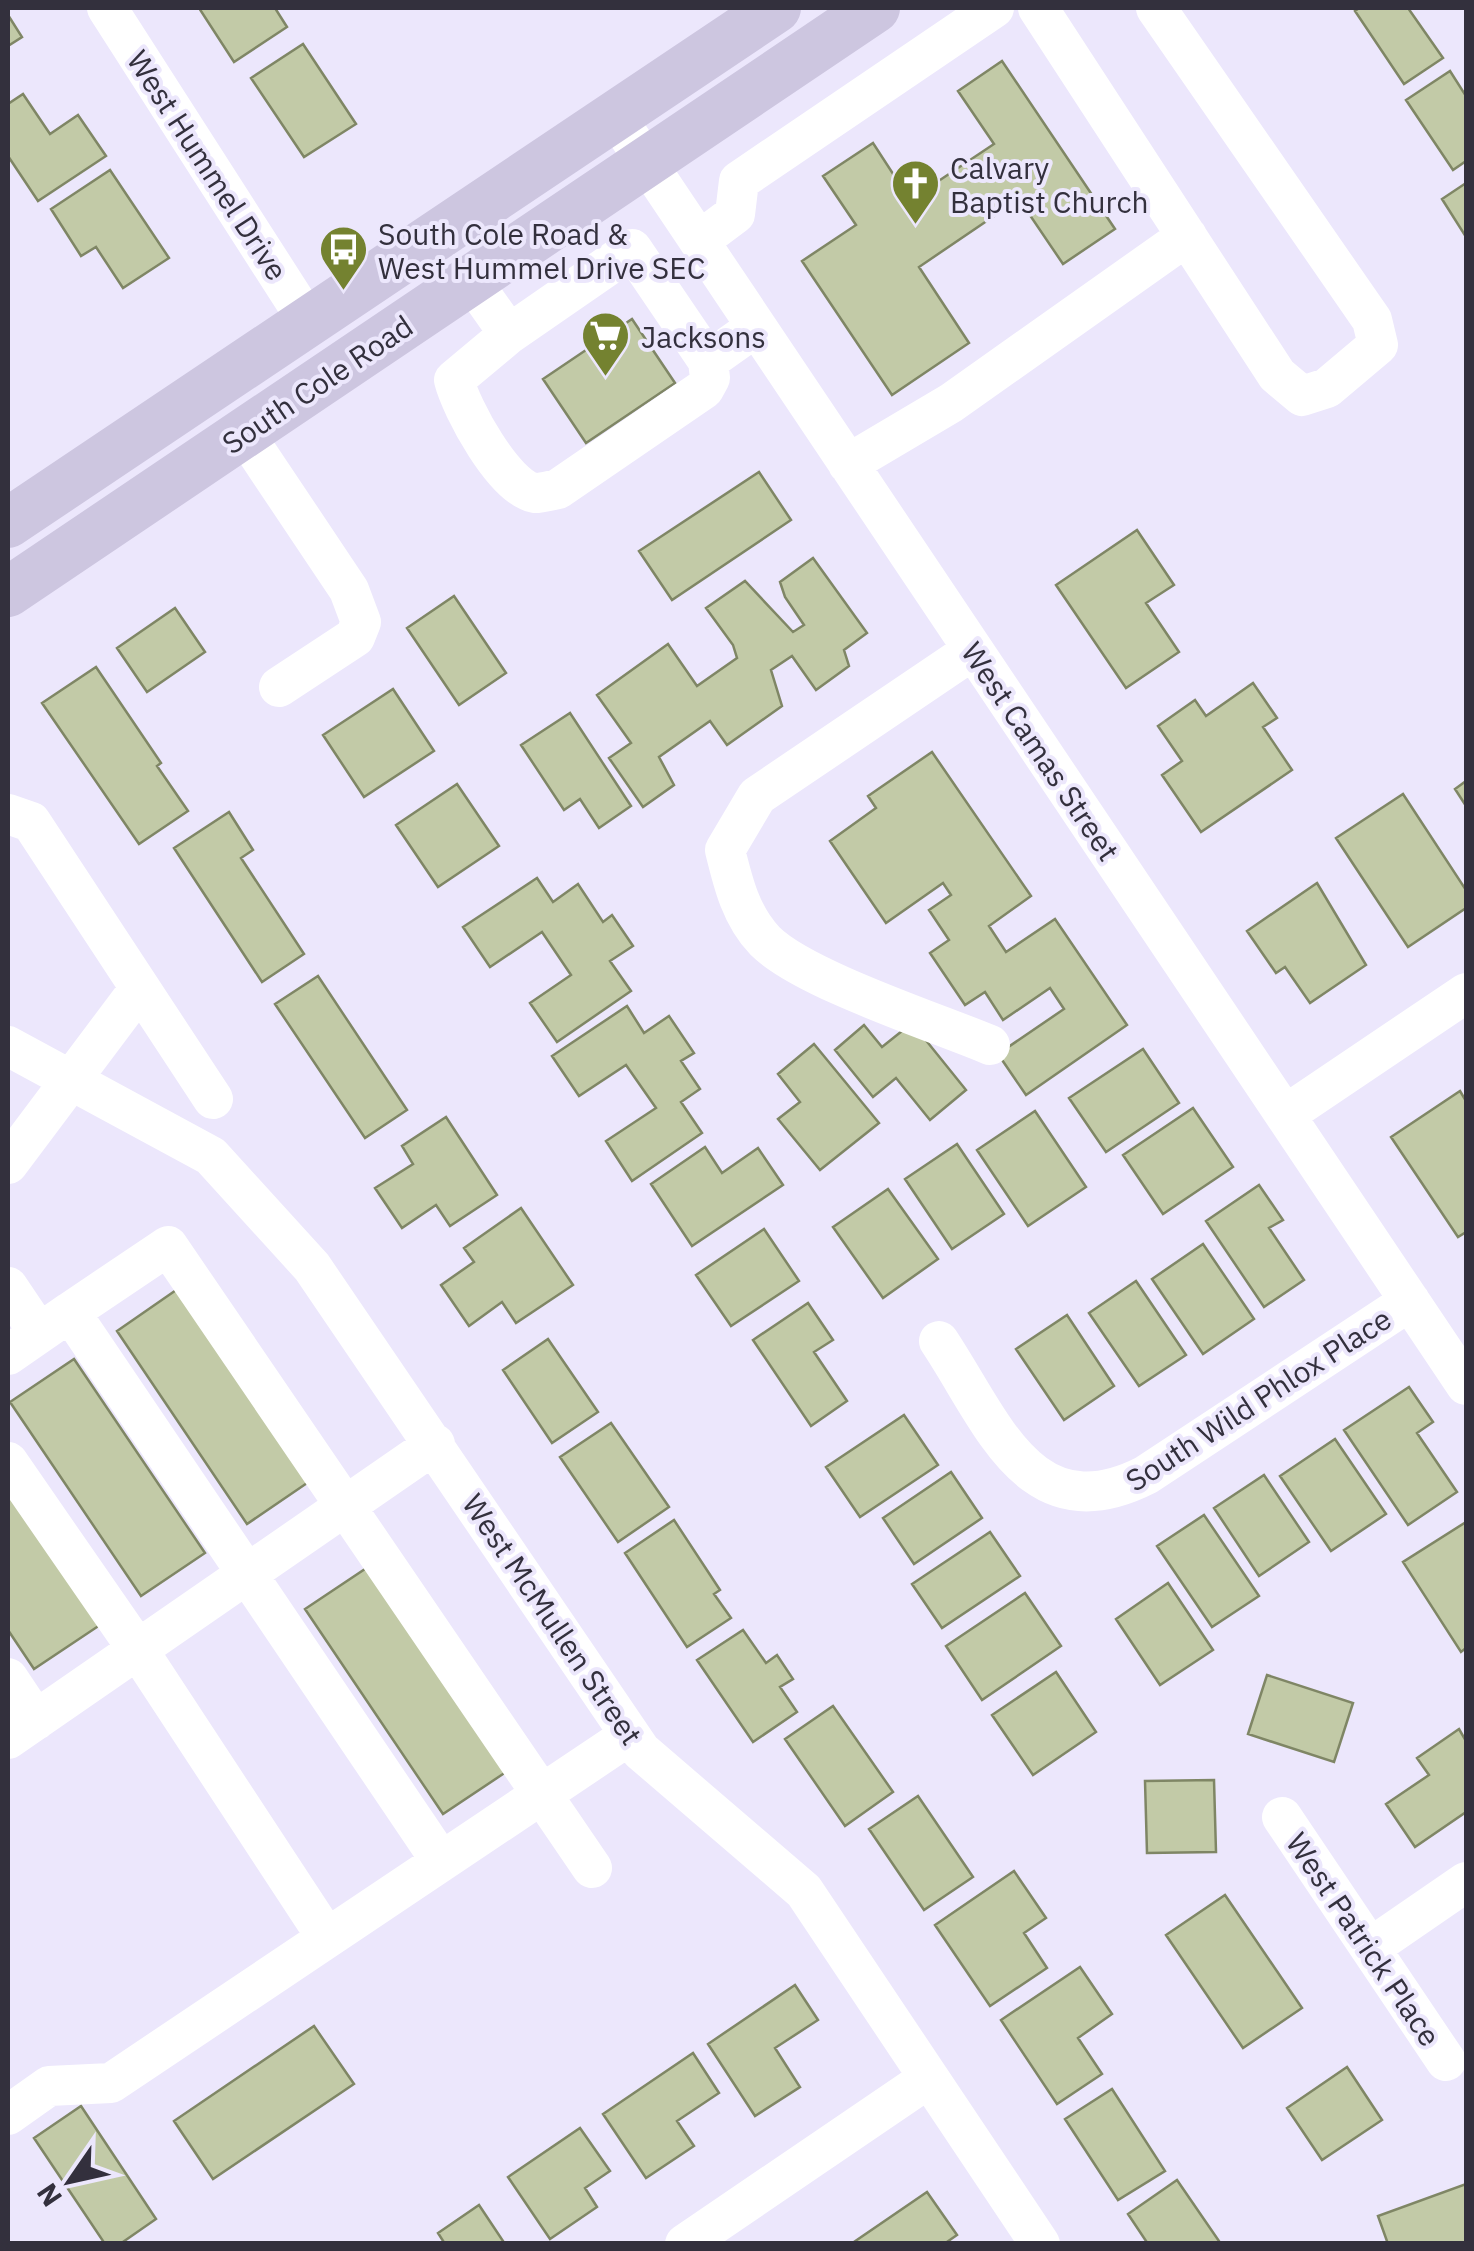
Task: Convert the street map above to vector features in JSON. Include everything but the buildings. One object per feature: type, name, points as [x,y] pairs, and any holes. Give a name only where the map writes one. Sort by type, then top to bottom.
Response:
[{"type":"main road","name":"South Cole Road","points":[[8,523],[776,8]]},
{"type":"main road","name":"South Cole Road","points":[[8,592],[875,8]]},
{"type":"street","name":"West Hummel Drive","points":[[107,8],[309,323]]},
{"type":"street","points":[[699,240],[736,214],[739,180],[994,8]]},
{"type":"street","points":[[1038,8],[1277,375],[1302,396],[1327,388],[1378,345],[1372,320],[1156,8]]},
{"type":"street","name":"West Camas Street","points":[[616,117],[1466,1385]]},
{"type":"street","points":[[848,464],[966,393],[1187,236]]},
{"type":"street","points":[[632,249],[708,361],[710,378],[704,389],[558,489],[536,493],[515,484],[461,406],[454,380],[509,334],[632,249]]},
{"type":"street","points":[[471,280],[509,334]]},
{"type":"street","points":[[708,361],[756,327]]},
{"type":"street","points":[[244,433],[349,590],[362,622],[355,637],[279,687]]},
{"type":"street","points":[[973,650],[757,796],[725,850],[738,900],[764,940],[794,963],[990,1045]]},
{"type":"street","points":[[8,814],[31,822],[213,1099]]},
{"type":"street","points":[[8,1164],[140,988]]},
{"type":"street","points":[[1285,1114],[1466,993]]},
{"type":"street","name":"West McMullen Street","points":[[8,1046],[211,1156],[312,1267],[640,1750],[804,1891],[1040,2244]]},
{"type":"street","points":[[39,1333],[168,1246],[592,1868]]},
{"type":"street","points":[[8,1288],[39,1333],[247,1574],[441,1861]]},
{"type":"street","name":"South Wild Phlox Place","points":[[939,1341],[1020,1464],[1046,1485],[1077,1494],[1113,1492],[1146,1476],[1410,1300]]},
{"type":"street","points":[[8,1678],[22,1730],[434,1444]]},
{"type":"street","points":[[8,1462],[138,1650],[327,1938]]},
{"type":"street","points":[[8,2115],[49,2086],[111,2083],[630,1736]]},
{"type":"street","name":"West Patrick Place","points":[[1282,1817],[1446,2061]]},
{"type":"street","points":[[1370,1948],[1466,1882]]},
{"type":"street","points":[[685,2244],[929,2078]]},
{"type":"place","name":"Calvary Baptist Church","points":[[915,226]]},
{"type":"place","name":"South Cole Road & West Hummel Drive SEC","points":[[343,292]]},
{"type":"place","name":"Jacksons","points":[[606,378]]}]
